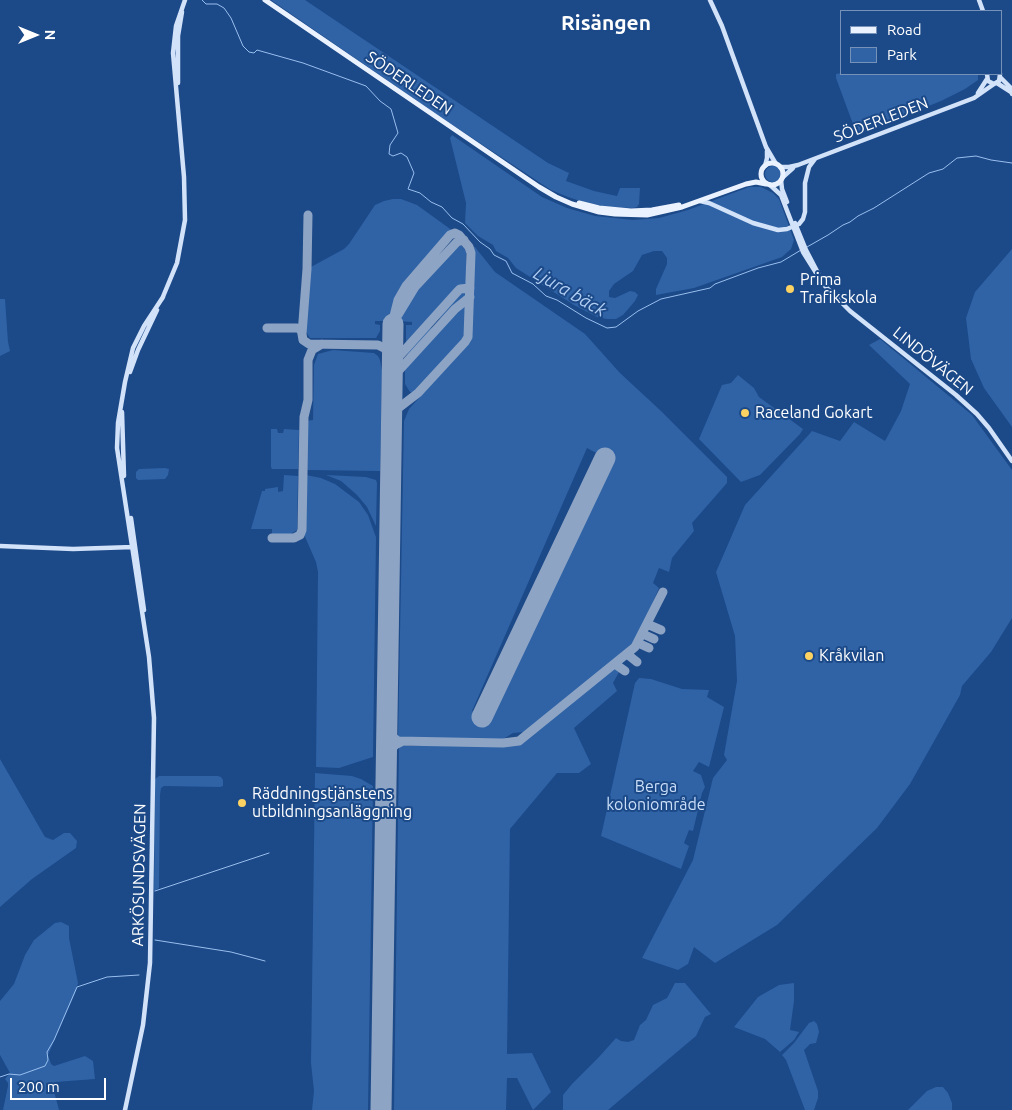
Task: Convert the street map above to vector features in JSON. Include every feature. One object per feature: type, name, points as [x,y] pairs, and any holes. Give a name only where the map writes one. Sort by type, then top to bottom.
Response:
[{"type":"main road","name":"ARKÖSUNDSVÄGEN","points":[[125,1110],[142,1025],[150,963],[154,718],[152,684],[134,547],[117,448],[118,423],[134,348],[144,326],[163,297],[177,264],[185,220],[186,200],[178,110],[178,36],[186,0]]},
{"type":"main road","name":"SÖDERLEDEN","points":[[265,0],[539,186],[556,197],[572,204],[592,211],[615,214],[658,213],[700,201],[746,184],[756,182],[768,185]]},
{"type":"main road","points":[[710,0],[722,26],[766,147],[778,165],[782,178],[777,185],[768,185],[762,178],[767,158],[766,147]]},
{"type":"main road","points":[[995,83],[1000,75],[1010,87],[1012,93]]},
{"type":"main road","points":[[987,76],[989,83],[995,83],[1007,88],[1012,93]]},
{"type":"main road","points":[[974,98],[987,76]]},
{"type":"main road","name":"SÖDERLEDEN","points":[[782,178],[789,170],[798,165],[974,98],[995,83]]},
{"type":"main road","points":[[700,201],[771,229],[783,230],[794,226],[803,219],[805,212],[806,176],[809,167],[816,158]]},
{"type":"main road","points":[[763,168],[768,164],[778,165]]},
{"type":"main road","name":"SÖDERLEDEN","points":[[778,165],[789,167],[798,165]]},
{"type":"main road","name":"SÖDERLEDEN","points":[[746,184],[753,180],[763,168]]},
{"type":"main road","name":"LINDÖVÄGEN","points":[[782,178],[782,189],[794,226]]},
{"type":"main road","name":"LINDÖVÄGEN","points":[[768,185],[781,195],[804,249],[829,289],[850,311],[956,395],[977,414],[1012,461]]},
{"type":"main road","name":"SÖDERLEDEN","points":[[539,186],[581,204],[619,210],[668,208],[707,198]]},
{"type":"main road","points":[[0,546],[74,549],[134,547]]},
{"type":"green space","points":[[271,0],[305,0],[548,163],[569,173],[566,181],[594,191],[617,196],[620,188],[640,188],[639,204],[633,208],[606,207],[590,204],[551,190],[439,116]]},
{"type":"green space","points":[[836,74],[978,75],[978,80],[941,101],[857,135]]},
{"type":"green space","points":[[452,135],[542,197],[567,208],[595,216],[633,220],[659,218],[688,210],[749,187],[761,187],[773,193],[779,199],[794,240],[791,249],[782,257],[694,288],[656,295],[656,289],[667,264],[667,258],[662,251],[654,251],[642,255],[633,271],[614,284],[609,291],[609,297],[615,298],[630,291],[635,292],[638,295],[635,301],[623,315],[616,319],[597,317],[574,305],[516,268],[508,258],[496,251],[493,245],[478,236],[465,223],[466,203],[450,138]]},
{"type":"green space","points":[[773,166],[779,168],[781,174],[779,180],[773,182],[767,180],[765,174],[767,168]]},
{"type":"green space","points":[[393,199],[401,199],[417,205],[453,231],[405,282],[398,295],[390,321],[375,321],[375,324],[380,325],[380,331],[376,338],[310,338],[306,332],[309,268],[344,249],[375,205]]},
{"type":"green space","points":[[459,246],[462,246],[466,251],[466,287],[459,288],[454,292],[406,345],[406,325],[412,325],[412,322],[397,321],[403,308],[423,283]]},
{"type":"green space","points":[[470,246],[475,247],[495,272],[585,334],[620,373],[727,477],[727,483],[692,523],[694,531],[672,558],[669,572],[659,568],[653,583],[659,588],[639,635],[631,647],[524,732],[513,733],[500,741],[398,740],[404,421],[409,409],[461,351],[471,335],[473,255]],"holes":[[[587,448],[613,462],[490,720],[472,711]]]},
{"type":"green space","points":[[1012,249],[1012,427],[984,388],[971,359],[966,318],[975,292]]},
{"type":"green space","points":[[431,261],[433,265],[408,293],[395,315],[406,287]]},
{"type":"green space","points":[[464,292],[466,295],[443,318],[438,319],[438,315],[457,294]]},
{"type":"green space","points":[[0,299],[5,299],[10,351],[0,356]]},
{"type":"green space","points":[[461,306],[465,308],[466,313],[463,341],[415,393],[410,392],[405,384],[405,368]]},
{"type":"green space","points":[[430,326],[431,331],[407,357],[408,349]]},
{"type":"green space","points":[[880,339],[972,415],[1012,470],[1012,618],[991,652],[962,686],[960,695],[910,784],[877,828],[777,925],[715,963],[694,947],[688,964],[678,970],[642,958],[693,860],[713,778],[727,760],[724,755],[737,681],[735,636],[716,572],[745,505],[812,431],[840,441],[854,422],[885,441],[901,411],[910,384],[869,345]]},
{"type":"green space","points":[[333,350],[374,353],[380,360],[382,371],[380,471],[306,470],[307,421],[313,420],[314,365],[318,354]]},
{"type":"green space","name":"Raceland Gokart","points":[[738,375],[754,388],[759,397],[803,429],[760,475],[741,482],[699,439],[722,385],[731,383]]},
{"type":"green space","points":[[271,429],[277,429],[278,433],[283,433],[284,429],[299,430],[298,469],[272,469]]},
{"type":"green space","points":[[139,469],[169,469],[165,479],[138,480],[136,478],[136,472]]},
{"type":"green space","points":[[284,475],[298,476],[297,530],[288,536],[272,536],[272,529],[251,529],[262,491],[278,487],[278,492],[283,491]]},
{"type":"green space","points":[[306,475],[321,478],[335,484],[359,502],[368,515],[376,537],[373,757],[339,768],[316,767],[318,572],[316,562],[302,530],[305,529]]},
{"type":"green space","points":[[326,475],[366,477],[376,480],[376,526],[367,507],[357,495],[341,481]]},
{"type":"green space","points":[[614,668],[619,672],[613,683],[617,691],[574,728],[591,764],[579,773],[557,773],[510,829],[507,1054],[532,1053],[551,1092],[533,1110],[517,1078],[507,1078],[506,1110],[394,1110],[399,746],[517,745]]},
{"type":"green space","name":"Berga koloniområde","points":[[639,678],[651,679],[682,689],[709,690],[707,697],[724,707],[709,767],[699,762],[693,771],[701,775],[705,787],[693,831],[689,830],[684,843],[689,846],[681,869],[601,836],[635,683]]},
{"type":"green space","points":[[0,759],[45,837],[53,840],[64,833],[70,833],[77,841],[76,848],[32,879],[0,907]]},
{"type":"green space","points":[[315,773],[352,776],[373,786],[368,1110],[312,1110],[314,1091],[311,1063]]},
{"type":"green space","points":[[159,776],[218,776],[223,780],[223,786],[164,786],[161,788],[159,888],[154,891],[155,779]]},
{"type":"green space","points":[[61,922],[69,926],[69,938],[78,983],[48,1055],[51,1064],[54,1066],[85,1056],[93,1061],[95,1079],[55,1082],[52,1084],[59,1110],[3,1110],[8,1086],[5,1079],[10,1073],[0,1055],[0,1001],[14,984],[25,955],[34,940],[55,923]]},
{"type":"green space","points":[[675,983],[685,983],[711,1014],[705,1017],[696,1036],[608,1110],[563,1110],[563,1095],[572,1084],[616,1038],[628,1042],[634,1040],[640,1025],[646,1020],[653,1005],[667,998]]},
{"type":"green space","points":[[794,983],[794,1001],[790,1030],[799,1032],[794,1040],[780,1052],[765,1039],[734,1027],[758,997],[779,985]]},
{"type":"green space","points":[[814,1021],[819,1032],[816,1043],[810,1044],[804,1050],[818,1091],[818,1098],[814,1110],[805,1110],[786,1060],[782,1055],[809,1023]]},
{"type":"green space","points":[[936,1087],[943,1087],[948,1093],[952,1103],[952,1110],[908,1110],[927,1091]]},
{"type":"waterway","name":"Ljura bäck","points":[[202,0],[206,4],[217,4],[224,8],[231,18],[243,46],[249,52],[254,53],[257,50],[303,63],[366,86],[380,101],[391,109],[398,133],[390,145],[389,154],[393,156],[401,153],[407,157],[414,173],[408,189],[420,193],[431,202],[442,207],[452,218],[463,224],[494,255],[506,261],[512,273],[533,284],[546,296],[557,300],[586,318],[607,328],[616,327],[638,311],[661,299],[710,288],[715,284],[758,268],[781,262],[801,250]]},
{"type":"waterway","name":"Ljura bäck","points":[[807,247],[929,173],[943,169],[957,158],[976,156],[1012,163]]},
{"type":"waterway","points":[[155,891],[269,853]]},
{"type":"waterway","points":[[155,940],[231,952],[265,961]]},
{"type":"waterway","points":[[0,1077],[9,1074],[20,1075],[45,1066],[48,1060],[47,1052],[77,987],[107,977],[139,975]]},
{"type":"taxiway","points":[[308,215],[303,340],[309,344],[378,345],[390,354],[393,368]]},
{"type":"taxiway","points":[[392,324],[398,300],[406,286],[450,235],[455,233],[459,235],[469,247],[471,253],[468,337],[418,393],[392,413]]},
{"type":"taxiway","points":[[398,315],[415,287],[457,242],[464,240]]},
{"type":"taxiway","points":[[393,363],[460,289],[470,288]]},
{"type":"taxiway","points":[[392,378],[455,309],[470,297]]},
{"type":"taxiway","points":[[267,328],[297,328],[302,333]]},
{"type":"taxiway","points":[[272,538],[294,538],[300,535],[302,530],[304,417],[308,400],[308,360],[312,350],[322,344]]},
{"type":"taxiway","points":[[387,713],[389,734],[398,741],[503,743],[519,741],[635,647],[663,592]]},
{"type":"taxiway","points":[[647,624],[661,630]]},
{"type":"taxiway","points":[[643,634],[654,639]]},
{"type":"taxiway","points":[[638,643],[649,648]]},
{"type":"taxiway","points":[[627,654],[637,662]]},
{"type":"taxiway","points":[[615,664],[625,671]]},
{"type":"taxiway","points":[[386,774],[390,751],[401,742]]},
{"type":"runway","points":[[381,1110],[393,324]]},
{"type":"runway","points":[[482,717],[605,458]]},
{"type":"place","name":"Prima Trafikskola","points":[[790,289]]},
{"type":"place","name":"Raceland Gokart","points":[[745,413]]},
{"type":"place","name":"Kråkvilan","points":[[809,656]]},
{"type":"place","name":"Räddningstjänstens utbildningsanläggning","points":[[242,803]]},
{"type":"district","name":"Risängen","points":[[606,23]]}]
